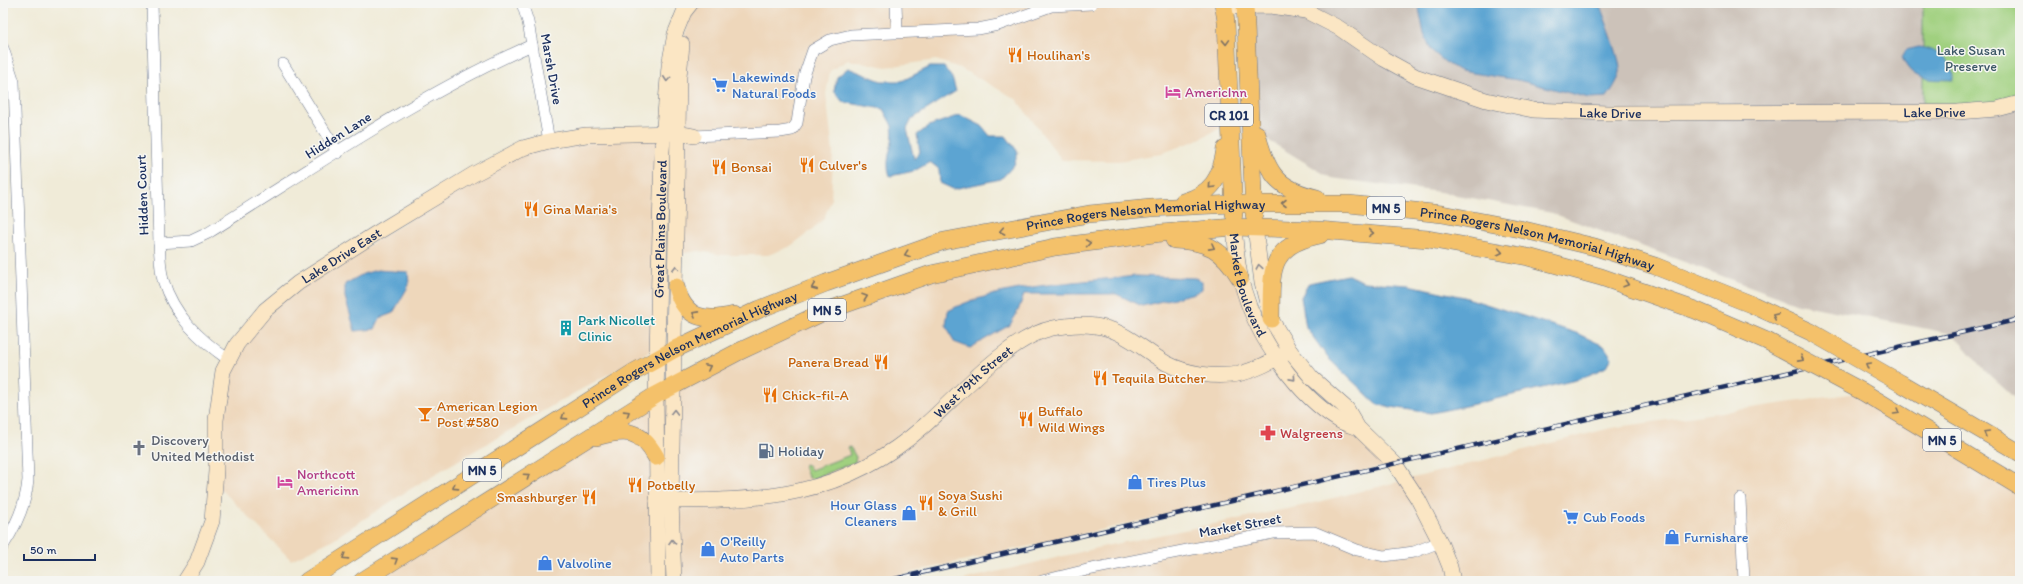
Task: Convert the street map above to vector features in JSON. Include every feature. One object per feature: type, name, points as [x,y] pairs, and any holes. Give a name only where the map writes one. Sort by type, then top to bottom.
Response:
[{"type":"main road","name":"Market Boulevard","points":[[1246,4],[1254,227]]},
{"type":"main road","name":"Market Boulevard","points":[[1223,5],[1234,227]]},
{"type":"main road","points":[[1250,107],[1261,151],[1276,180],[1296,192],[1349,204]]},
{"type":"main road","points":[[1151,208],[1189,200],[1201,195],[1209,189],[1217,179],[1221,170],[1230,123]]},
{"type":"main road","name":"Prince Rogers Nelson Memorial Highway","points":[[307,581],[656,358],[760,310],[826,283],[944,241],[1088,214],[1151,208],[1253,203],[1349,204],[1468,219],[1520,229],[1595,247],[1699,283],[1811,332],[2020,453]]},
{"type":"main road","name":"Prince Rogers Nelson Memorial Highway","points":[[362,581],[496,497],[569,448],[673,385],[738,352],[826,311],[931,274],[1055,247],[1161,233],[1234,227],[1352,232],[1428,240],[1481,248],[1568,268],[1626,284],[1664,298],[1767,341],[1863,392],[2020,487]]},
{"type":"main road","points":[[1271,318],[1275,265],[1284,249],[1294,243],[1314,236],[1352,232]]},
{"type":"main road","points":[[1118,238],[1199,242],[1217,249],[1232,265],[1240,278]]},
{"type":"main road","points":[[676,287],[680,299],[687,310],[703,318],[725,318],[760,310]]},
{"type":"main road","points":[[569,448],[595,438],[623,432],[640,436],[648,444],[656,457]]},
{"type":"street","name":"Hidden Court","points":[[152,3],[159,244],[163,279],[173,305],[193,332],[229,360]]},
{"type":"street","name":"Marsh Drive","points":[[522,3],[532,46],[549,141]]},
{"type":"street","name":"Great Plains Boulevard","points":[[658,581],[675,349],[676,287],[669,66],[676,34],[684,12],[691,3]]},
{"type":"street","name":"Great Plains Boulevard","points":[[674,581],[664,501],[656,457],[656,358],[671,133],[681,49],[694,3]]},
{"type":"street","points":[[896,3],[897,32]]},
{"type":"street","points":[[694,136],[780,132],[792,130],[797,123],[804,76],[812,50],[830,40],[851,35],[988,28],[1051,6],[1091,4]]},
{"type":"street","name":"Lake Drive","points":[[1223,5],[1246,4],[1270,6],[1306,12],[1339,28],[1384,59],[1414,76],[1486,100],[1533,110],[1607,113],[1958,112],[1997,109],[2020,103]]},
{"type":"street","name":"Hidden Lane","points":[[159,244],[191,241],[208,233],[436,92],[485,66],[532,46]]},
{"type":"street","points":[[3,48],[14,82],[28,480],[26,496],[22,508],[3,546]]},
{"type":"street","points":[[283,64],[338,153]]},
{"type":"street","name":"Lake Drive East","points":[[185,581],[197,562],[212,521],[216,471],[216,420],[223,371],[237,344],[265,310],[298,283],[474,174],[522,148],[549,141],[586,135],[671,133],[694,136]]},
{"type":"street","name":"Market Boulevard","points":[[1234,227],[1240,278],[1250,308],[1270,349],[1284,355]]},
{"type":"street","name":"Market Boulevard","points":[[1254,227],[1262,283],[1271,318],[1284,355],[1311,398],[1341,422],[1358,428],[1395,464],[1418,498],[1440,542],[1450,567],[1453,581]]},
{"type":"street","name":"West 79th Street","points":[[664,501],[724,501],[788,494],[826,484],[868,466],[923,427],[998,358],[1033,335],[1051,328],[1088,324],[1108,328],[1124,335],[1168,364],[1185,371],[1210,375],[1238,374],[1261,366],[1284,355]]},
{"type":"street","points":[[1740,499],[1744,581]]},
{"type":"street","name":"Market Street","points":[[1042,581],[1087,570],[1273,533],[1314,532],[1356,550],[1384,556],[1414,552],[1440,542]]},
{"type":"shaded area","points":[[694,3],[1223,3],[1230,123],[1197,140],[1160,154],[1118,161],[1062,160],[1016,99],[960,68],[936,60],[886,67],[848,60],[830,71],[826,94],[833,152],[831,201],[823,220],[789,247],[768,255],[722,255],[699,251],[676,254],[682,45]]},
{"type":"shaded area","points":[[1245,3],[1924,3],[2020,103],[2020,403],[1985,371],[1953,334],[1798,304],[1552,213],[1440,192],[1331,178],[1251,130]]},
{"type":"shaded area","points":[[663,133],[657,347],[555,404],[423,481],[330,541],[291,560],[215,483],[224,369],[262,313],[517,151]]},
{"type":"shaded area","points":[[1186,240],[1240,278],[1295,381],[1395,464],[873,581],[362,581],[673,385],[868,296],[1101,241]]},
{"type":"shaded area","points":[[1863,392],[2020,487],[2020,581],[958,581],[1106,546],[1306,505],[1611,428]]},
{"type":"green space","name":"Lake Susan Preserve","points":[[1923,3],[2020,3],[2020,103],[1923,112]]},
{"type":"green space","points":[[850,447],[856,457],[855,462],[812,479],[808,477],[804,466],[805,464],[808,465],[811,470],[850,455],[848,448]]},
{"type":"water","points":[[1418,3],[1599,3],[1618,59],[1620,67],[1619,75],[1615,85],[1607,97],[1589,98],[1518,80],[1460,71],[1445,62],[1431,50],[1424,34]]},
{"type":"water","points":[[1919,47],[1938,53],[1943,57],[1951,67],[1953,80],[1922,78],[1911,71],[1902,57],[1906,50]]},
{"type":"water","points":[[930,67],[944,67],[952,78],[956,91],[912,119],[907,129],[914,159],[920,152],[917,135],[929,126],[960,115],[982,126],[990,136],[1006,136],[1018,152],[1014,165],[1001,179],[953,189],[940,183],[939,169],[930,162],[914,171],[890,176],[888,163],[893,133],[892,126],[883,109],[843,102],[834,91],[837,77],[848,68],[881,81],[902,81]]},
{"type":"water","points":[[377,270],[408,272],[409,285],[393,313],[380,318],[375,329],[355,331],[345,297],[345,284],[363,274]]},
{"type":"water","points":[[1348,275],[1364,282],[1409,285],[1464,297],[1576,333],[1604,346],[1612,358],[1606,367],[1580,379],[1431,413],[1378,405],[1328,358],[1306,327],[1301,297],[1309,283]]},
{"type":"water","points":[[1136,276],[1195,278],[1202,281],[1202,289],[1195,293],[1142,306],[1116,294],[1024,294],[1018,311],[1010,325],[970,348],[954,342],[946,325],[948,311],[967,302],[990,295],[1039,286]]},
{"type":"railway","points":[[886,581],[2020,319]]},
{"type":"place","name":"Houlihan's","points":[[1015,55]]},
{"type":"place","name":"Lakewinds Natural Foods","points":[[720,85]]},
{"type":"place","name":"AmericInn","points":[[1173,92]]},
{"type":"place","name":"Culver's","points":[[807,165]]},
{"type":"place","name":"Bonsai","points":[[719,167]]},
{"type":"place","name":"Gina Maria's","points":[[531,209]]},
{"type":"place","name":"Park Nicollet Clinic","points":[[566,328]]},
{"type":"place","name":"Panera Bread","points":[[881,362]]},
{"type":"place","name":"Tequila Butcher","points":[[1100,378]]},
{"type":"place","name":"Chick-fil-A","points":[[770,395]]},
{"type":"place","name":"American Legion Post #580","points":[[425,414]]},
{"type":"place","name":"Buffalo Wild Wings","points":[[1026,419]]},
{"type":"place","name":"Walgreens","points":[[1268,433]]},
{"type":"place","name":"Discovery United Methodist","points":[[139,448]]},
{"type":"place","name":"Holiday","points":[[766,451]]},
{"type":"place","name":"Northcott Americinn","points":[[285,482]]},
{"type":"place","name":"Tires Plus","points":[[1135,482]]},
{"type":"place","name":"Potbelly","points":[[635,485]]},
{"type":"place","name":"Smashburger","points":[[589,497]]},
{"type":"place","name":"Soya Sushi & Grill","points":[[926,503]]},
{"type":"place","name":"Hour Glass Cleaners","points":[[909,513]]},
{"type":"place","name":"Cub Foods","points":[[1571,517]]},
{"type":"place","name":"Furnishare","points":[[1672,537]]},
{"type":"place","name":"O'Reilly Auto Parts","points":[[708,549]]},
{"type":"place","name":"Valvoline","points":[[545,563]]}]
